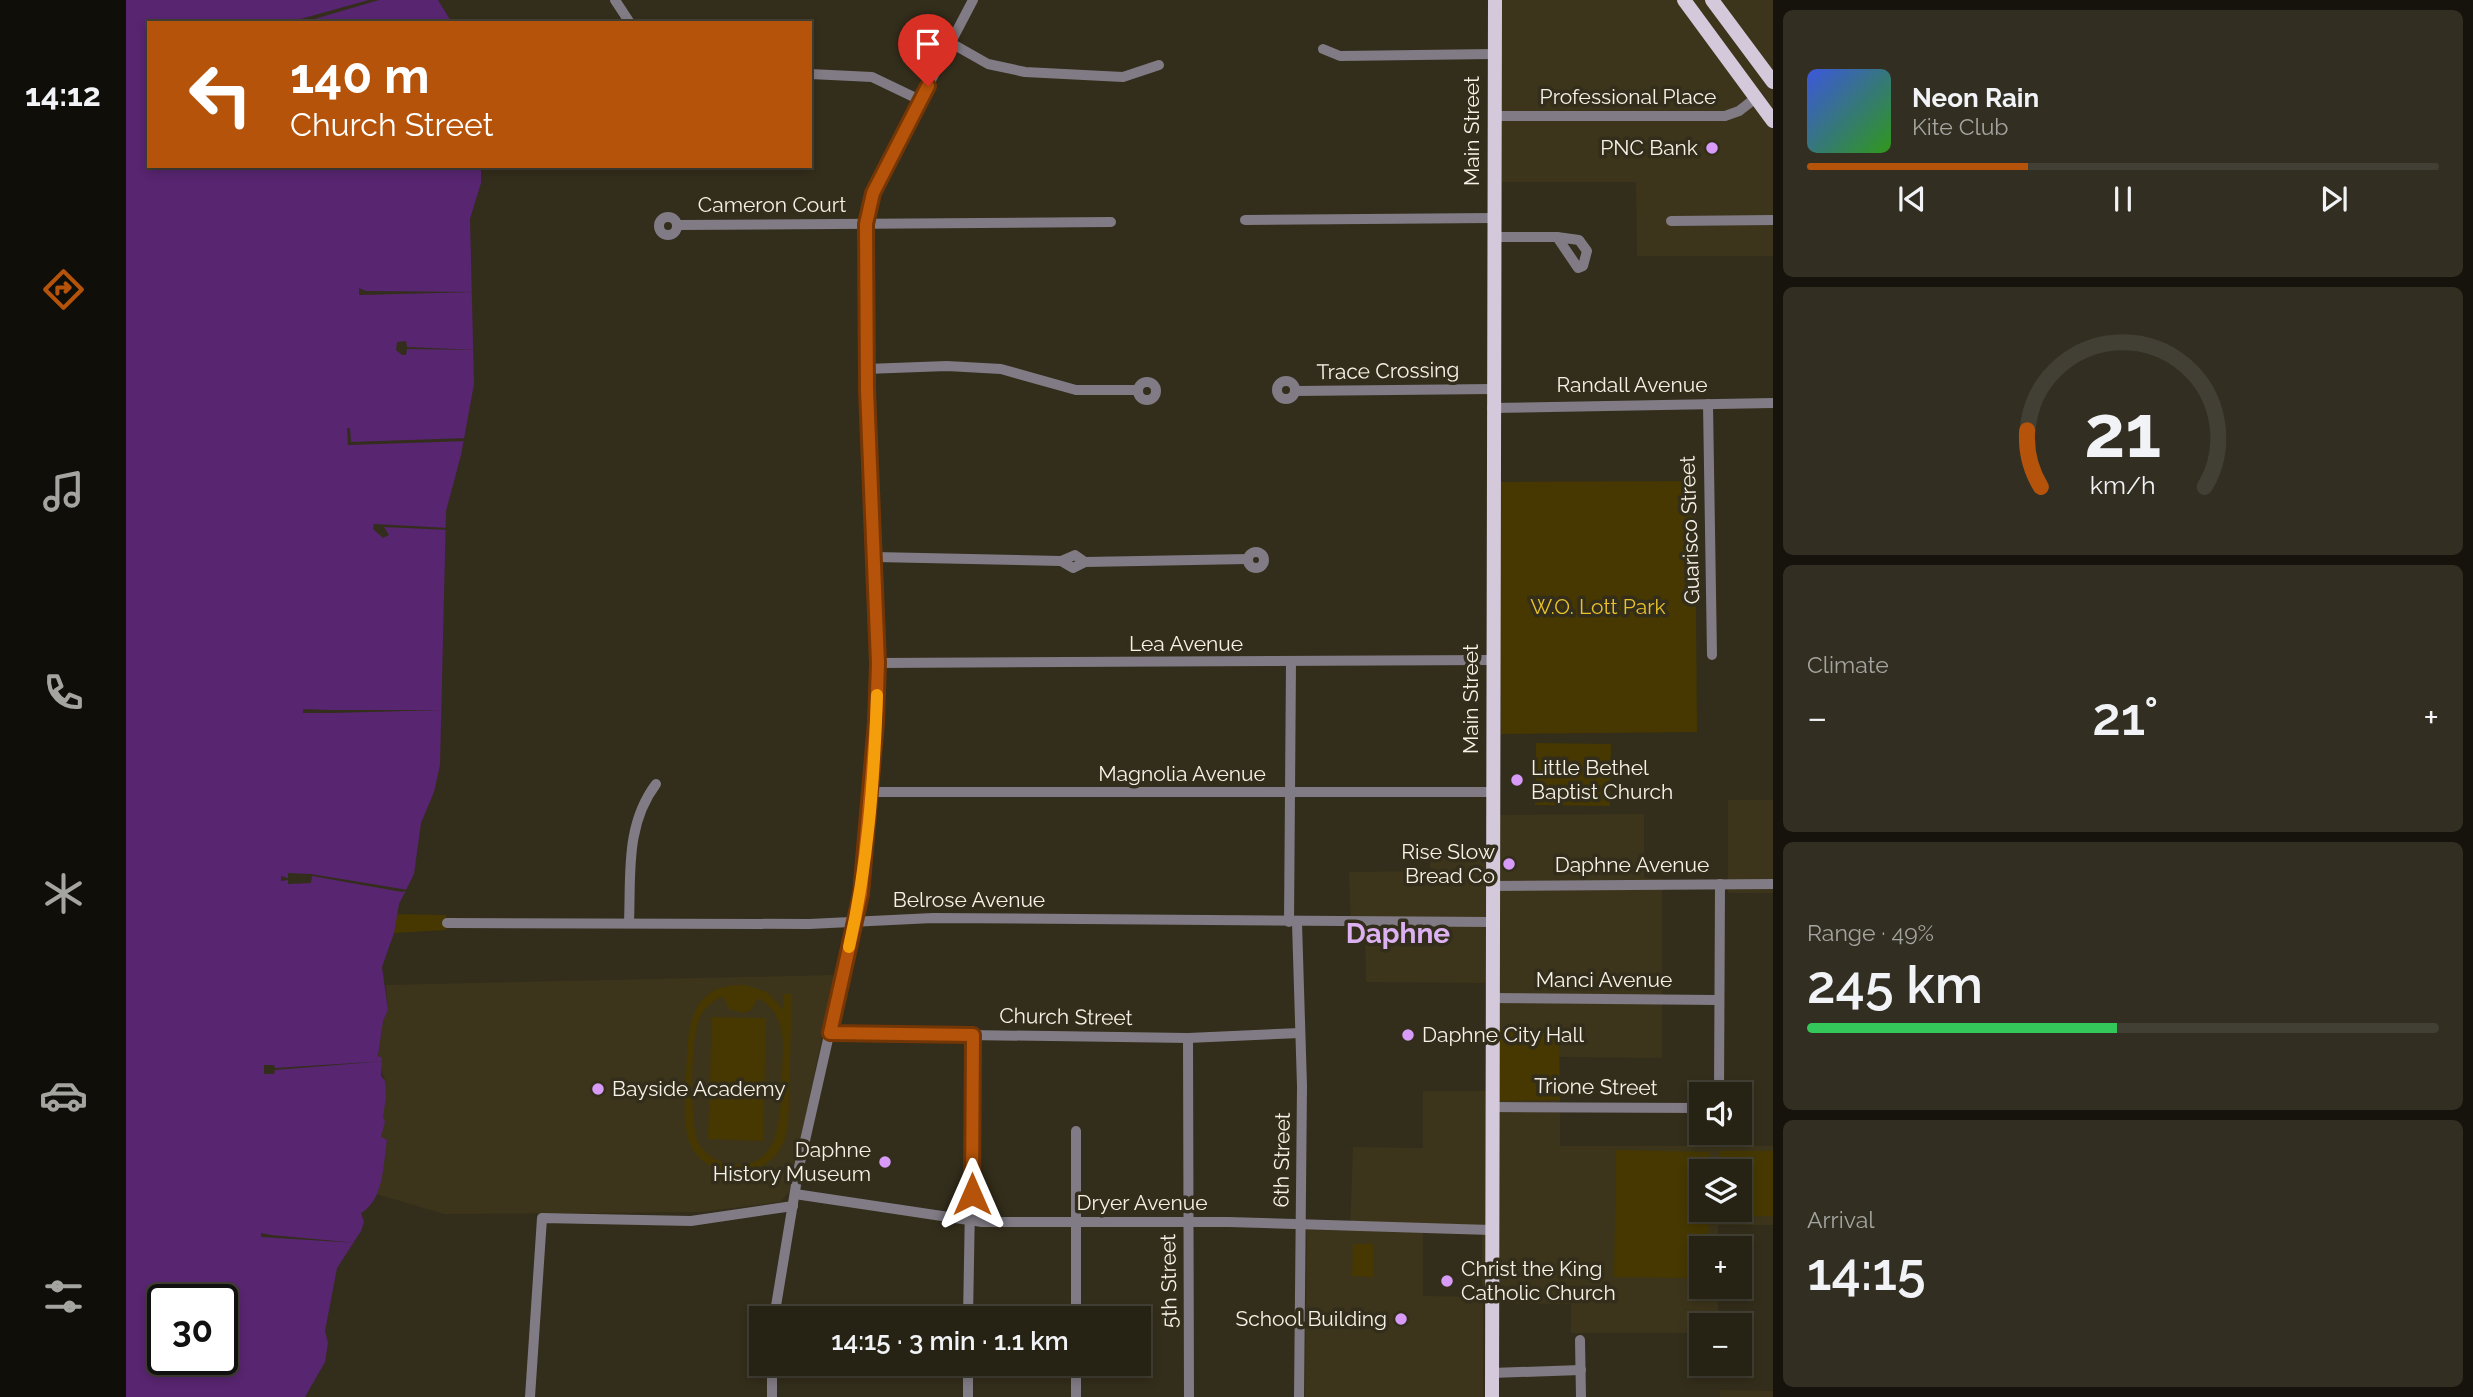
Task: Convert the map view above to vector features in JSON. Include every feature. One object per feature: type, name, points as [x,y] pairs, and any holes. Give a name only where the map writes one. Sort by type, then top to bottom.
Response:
[{"type":"main road","name":"Main Street","points":[[1492,1397],[1492,408],[1487,389],[1494,237],[1494,0]]},
{"type":"main road","points":[[1684,0],[1773,121]]},
{"type":"main road","points":[[1712,0],[1773,82]]},
{"type":"street","points":[[615,0],[629,21]]},
{"type":"street","points":[[776,1306],[795,1194],[855,922],[865,866],[872,792],[878,663],[866,369],[866,224],[873,193],[973,0]]},
{"type":"street","points":[[951,43],[988,64],[1025,72],[1124,77],[1159,65]]},
{"type":"street","points":[[1323,49],[1340,56],[1494,54]]},
{"type":"street","points":[[812,74],[872,78],[920,100]]},
{"type":"street","name":"Professional Place","points":[[1493,116],[1725,116],[1739,111],[1757,97]]},
{"type":"street","points":[[1245,220],[1492,218]]},
{"type":"street","points":[[1671,221],[1773,220]]},
{"type":"street","name":"Cameron Court","points":[[677,225],[1111,222]]},
{"type":"street","points":[[1494,237],[1557,237]]},
{"type":"street","points":[[866,369],[971,368],[1020,371],[1076,390],[1137,390]]},
{"type":"street","name":"Trace Crossing","points":[[1295,391],[1487,389]]},
{"type":"street","name":"Randall Avenue","points":[[1492,408],[1773,403]]},
{"type":"street","name":"Guarisco Street","points":[[1708,404],[1712,655]]},
{"type":"street","points":[[874,557],[1061,561],[1073,568],[1086,562],[1248,559]]},
{"type":"street","name":"Lea Avenue","points":[[878,663],[1493,660]]},
{"type":"street","name":"6th Street","points":[[1291,662],[1289,794],[1300,1033],[1299,1397]]},
{"type":"street","points":[[629,922],[630,855],[643,806],[656,784]]},
{"type":"street","name":"Magnolia Avenue","points":[[872,792],[1492,792]]},
{"type":"street","points":[[1719,1082],[1720,884]]},
{"type":"street","name":"Daphne Avenue","points":[[1491,886],[1773,884]]},
{"type":"street","name":"Belrose Avenue","points":[[447,923],[629,922],[668,925],[933,918],[1490,922]]},
{"type":"street","name":"Manci Avenue","points":[[1490,998],[1718,1000]]},
{"type":"street","name":"Church Street","points":[[830,1033],[1188,1038],[1300,1033]]},
{"type":"street","points":[[968,1306],[973,1035]]},
{"type":"street","name":"5th Street","points":[[1188,1038],[1189,1397]]},
{"type":"street","name":"Trione Street","points":[[1492,1107],[1689,1108]]},
{"type":"street","points":[[1076,1131],[1076,1306]]},
{"type":"street","name":"Dryer Avenue","points":[[795,1194],[971,1221],[1491,1230]]},
{"type":"street","points":[[530,1397],[542,1218],[691,1221],[793,1206]]},
{"type":"street","points":[[1580,1340],[1581,1397]]},
{"type":"street","points":[[1492,1373],[1581,1370]]},
{"type":"street","points":[[772,1376],[772,1397]]},
{"type":"street","points":[[968,1376],[968,1397]]},
{"type":"street","points":[[1076,1376],[1076,1397]]},
{"type":"shaded area","points":[[126,0],[438,0],[451,21],[147,21],[147,168],[481,168],[481,183],[470,219],[474,384],[461,455],[446,511],[440,765],[434,792],[421,823],[414,874],[399,904],[394,933],[382,967],[388,1010],[383,1021],[378,1056],[382,1058],[381,1076],[385,1081],[386,1097],[383,1117],[385,1122],[381,1137],[387,1140],[383,1170],[374,1199],[361,1213],[364,1222],[361,1231],[337,1268],[325,1331],[328,1343],[325,1362],[305,1397],[126,1397]]},
{"type":"shaded area","points":[[1501,0],[1773,0],[1773,256],[1637,256],[1636,182],[1502,182]]},
{"type":"shaded area","points":[[1728,800],[1773,800],[1773,893],[1728,893]]},
{"type":"shaded area","points":[[1644,814],[1644,878],[1662,879],[1662,1058],[1559,1057],[1559,1029],[1499,1101],[1560,1100],[1560,1146],[1773,1146],[1773,1225],[1718,1225],[1718,1236],[1689,1236],[1689,1299],[1718,1299],[1718,1313],[1689,1313],[1689,1333],[1571,1333],[1571,1304],[1483,1303],[1483,1397],[1305,1397],[1307,1230],[1350,1231],[1353,1147],[1423,1148],[1423,1091],[1488,1091],[1487,983],[1366,982],[1365,927],[1351,927],[1349,872],[1430,871],[1431,849],[1495,850],[1496,815]],"holes":[[[1423,1233],[1482,1234],[1482,1297],[1423,1296]]]},
{"type":"shaded area","name":"Bayside Academy","points":[[835,975],[790,1191],[780,1202],[701,1212],[444,1214],[376,1194],[387,1141],[381,1138],[385,1081],[378,1057],[383,1021],[388,1010],[386,985]]},
{"type":"shaded area","points":[[1720,1390],[1773,1391],[1773,1397],[1720,1397]]},
{"type":"green space","name":"W.O. Lott Park","points":[[1695,481],[1697,732],[1501,734],[1499,482]]},
{"type":"green space","points":[[1536,743],[1611,744],[1610,806],[1535,805]]},
{"type":"green space","points":[[392,914],[446,915],[446,930],[394,933]]},
{"type":"green space","points":[[745,985],[767,992],[783,1009],[784,994],[792,994],[788,1126],[785,1138],[780,1149],[768,1162],[743,1172],[724,1171],[703,1161],[689,1141],[686,1129],[690,1029],[700,1002],[711,992],[725,986]],"holes":[[[723,996],[729,1009],[743,1013],[751,1010],[758,998],[775,1013],[783,1041],[781,1103],[771,1146],[763,1156],[751,1163],[734,1165],[714,1159],[699,1144],[692,1103],[694,1047],[698,1022],[708,1007]]]},
{"type":"green space","points":[[712,1017],[766,1018],[763,1141],[708,1139]]},
{"type":"green space","points":[[1559,1029],[1560,1100],[1499,1101],[1498,1030]]},
{"type":"green space","points":[[1616,1150],[1710,1152],[1710,1159],[1689,1159],[1689,1222],[1709,1222],[1708,1236],[1689,1236],[1689,1278],[1614,1277]]},
{"type":"green space","points":[[1719,1151],[1773,1151],[1773,1216],[1752,1216],[1752,1159],[1719,1159]]},
{"type":"green space","points":[[1353,1244],[1373,1244],[1373,1277],[1352,1276]]},
{"type":"pier","points":[[369,0],[379,0],[308,21],[293,21]]},
{"type":"pier","points":[[359,288],[366,291],[476,292],[359,295]]},
{"type":"pier","points":[[406,341],[407,347],[478,350],[407,349],[406,355],[402,355],[396,350],[397,342]]},
{"type":"pier","points":[[347,428],[350,428],[351,442],[468,438],[467,441],[348,445]]},
{"type":"pier","points":[[374,524],[449,530],[384,527],[389,535],[383,538],[373,529]]},
{"type":"pier","points":[[303,709],[329,710],[445,710],[303,713]]},
{"type":"pier","points":[[288,873],[311,874],[408,890],[402,892],[312,876],[311,883],[288,884],[288,880],[281,881],[281,876],[288,878]]},
{"type":"pier","points":[[386,1061],[275,1070],[274,1074],[264,1074],[264,1065],[274,1065],[275,1068]]},
{"type":"pier","points":[[261,1233],[271,1235],[358,1243],[261,1237]]},
{"type":"slow traffic","points":[[849,947],[861,894],[868,839],[877,695]]},
{"type":"place","name":"PNC Bank","points":[[1712,148]]},
{"type":"place","name":"Little Bethel Baptist Church","points":[[1517,780]]},
{"type":"place","name":"Rise Slow Bread Co","points":[[1509,864]]},
{"type":"place","name":"Daphne City Hall","points":[[1408,1035]]},
{"type":"place","name":"Bayside Academy","points":[[598,1089]]},
{"type":"place","name":"Daphne History Museum","points":[[885,1162]]},
{"type":"place","name":"Christ the King Catholic Church","points":[[1447,1281]]},
{"type":"place","name":"School Building","points":[[1401,1319]]},
{"type":"district","name":"Daphne","points":[[1398,933]]},
{"type":"route","points":[[928,86],[873,193],[866,224],[864,259],[867,390],[878,663],[876,722],[871,812],[861,894],[830,1033],[973,1035],[972,1194]]}]
